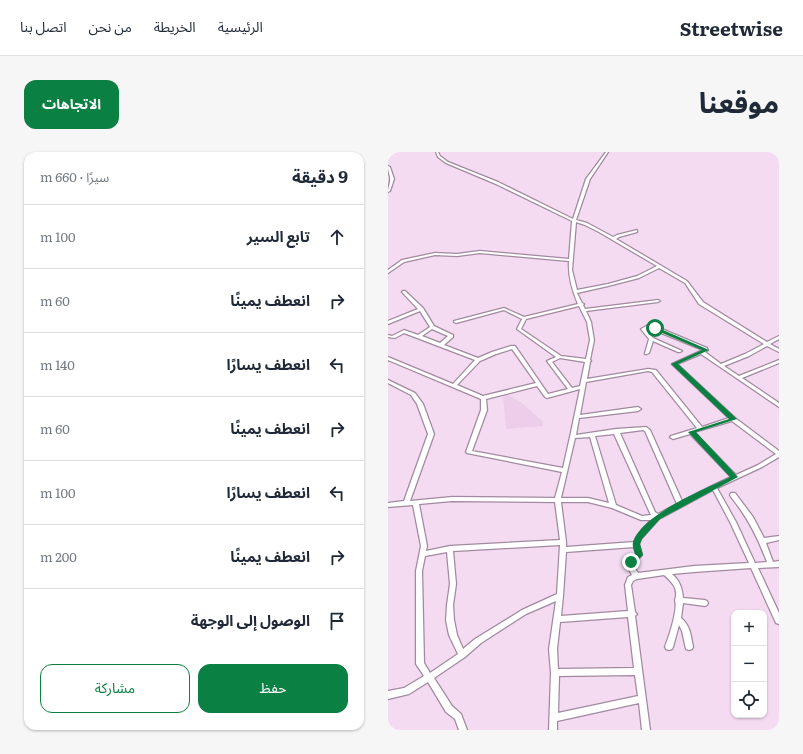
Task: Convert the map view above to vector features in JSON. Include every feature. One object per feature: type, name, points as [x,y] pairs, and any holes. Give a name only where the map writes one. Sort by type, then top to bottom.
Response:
[{"type":"street","points":[[437,152],[438,155],[447,162],[478,175],[574,221],[586,224],[660,266],[686,282],[701,303],[779,351]]},
{"type":"street","points":[[553,730],[555,673],[553,649],[560,596],[563,542],[558,499],[573,437],[592,340],[589,322],[575,292],[570,270],[574,221],[588,179],[607,152]]},
{"type":"street","points":[[388,168],[392,179],[388,191]]},
{"type":"street","points":[[613,239],[636,231]]},
{"type":"street","points":[[388,272],[397,264],[404,261],[435,254],[457,255],[480,252],[571,260]]},
{"type":"street","points":[[575,292],[638,277],[660,266]]},
{"type":"street","points":[[404,292],[421,309],[432,327],[451,336],[441,345]]},
{"type":"street","points":[[456,322],[504,309],[524,318],[583,307],[658,301]]},
{"type":"street","points":[[388,323],[421,309]]},
{"type":"street","points":[[524,318],[519,329],[560,357],[589,361]]},
{"type":"street","points":[[636,576],[629,564],[639,555],[636,544],[639,538],[658,517],[714,487],[760,466],[779,454],[734,419],[674,364],[706,350],[648,326],[643,329],[651,339],[680,351]]},
{"type":"street","points":[[418,337],[432,327]]},
{"type":"street","points":[[388,336],[393,337],[404,331],[478,360]]},
{"type":"street","points":[[722,365],[768,344],[779,337]]},
{"type":"street","points":[[647,353],[651,339]]},
{"type":"street","points":[[455,385],[478,360],[494,352],[513,347],[547,396],[571,390],[584,384],[648,370],[654,371],[702,429]]},
{"type":"street","points":[[701,352],[779,405]]},
{"type":"street","points":[[560,357],[550,361],[571,390]]},
{"type":"street","points":[[388,358],[483,398],[539,384]]},
{"type":"street","points":[[740,378],[779,361]]},
{"type":"street","points":[[388,381],[413,394],[420,404],[431,434],[406,503]]},
{"type":"street","points":[[388,388],[396,385]]},
{"type":"street","points":[[483,398],[484,410],[469,452],[564,470]]},
{"type":"street","points":[[577,417],[638,409]]},
{"type":"street","points":[[674,436],[734,419]]},
{"type":"street","points":[[573,437],[641,427],[646,430],[680,504]]},
{"type":"street","points":[[616,431],[654,513],[658,517]]},
{"type":"street","points":[[691,432],[735,477]]},
{"type":"street","points":[[592,434],[613,506]]},
{"type":"street","points":[[714,487],[733,522],[779,621]]},
{"type":"street","points":[[733,495],[749,515],[763,541],[772,564]]},
{"type":"street","points":[[388,505],[452,499],[588,500],[613,506],[641,518],[658,517]]},
{"type":"street","points":[[415,502],[424,546],[419,570],[420,664],[449,709],[458,718],[463,730]]},
{"type":"street","points":[[763,541],[779,538]]},
{"type":"street","points":[[422,554],[450,549],[563,542]]},
{"type":"street","points":[[562,550],[636,544]]},
{"type":"street","points":[[450,549],[454,584],[450,605],[450,620],[453,635],[462,655]]},
{"type":"street","points":[[646,730],[633,614],[628,585],[630,579],[636,576],[694,569],[779,564]]},
{"type":"street","points":[[666,573],[677,584],[678,600],[677,619],[669,648]]},
{"type":"street","points":[[388,695],[406,690],[428,678],[462,655],[478,641],[524,612],[560,596]]},
{"type":"street","points":[[678,600],[705,603]]},
{"type":"street","points":[[557,619],[633,614]]},
{"type":"street","points":[[677,619],[682,621],[684,625],[690,647]]},
{"type":"street","points":[[555,673],[639,671]]},
{"type":"street","points":[[554,718],[642,699]]},
{"type":"shaded area","points":[[508,395],[522,403],[543,422],[543,426],[506,429],[503,397]]},
{"type":"route","points":[[631,562],[639,555],[636,544],[639,538],[658,517],[680,504],[735,477],[691,432],[734,419],[674,364],[706,350],[655,328]]}]
